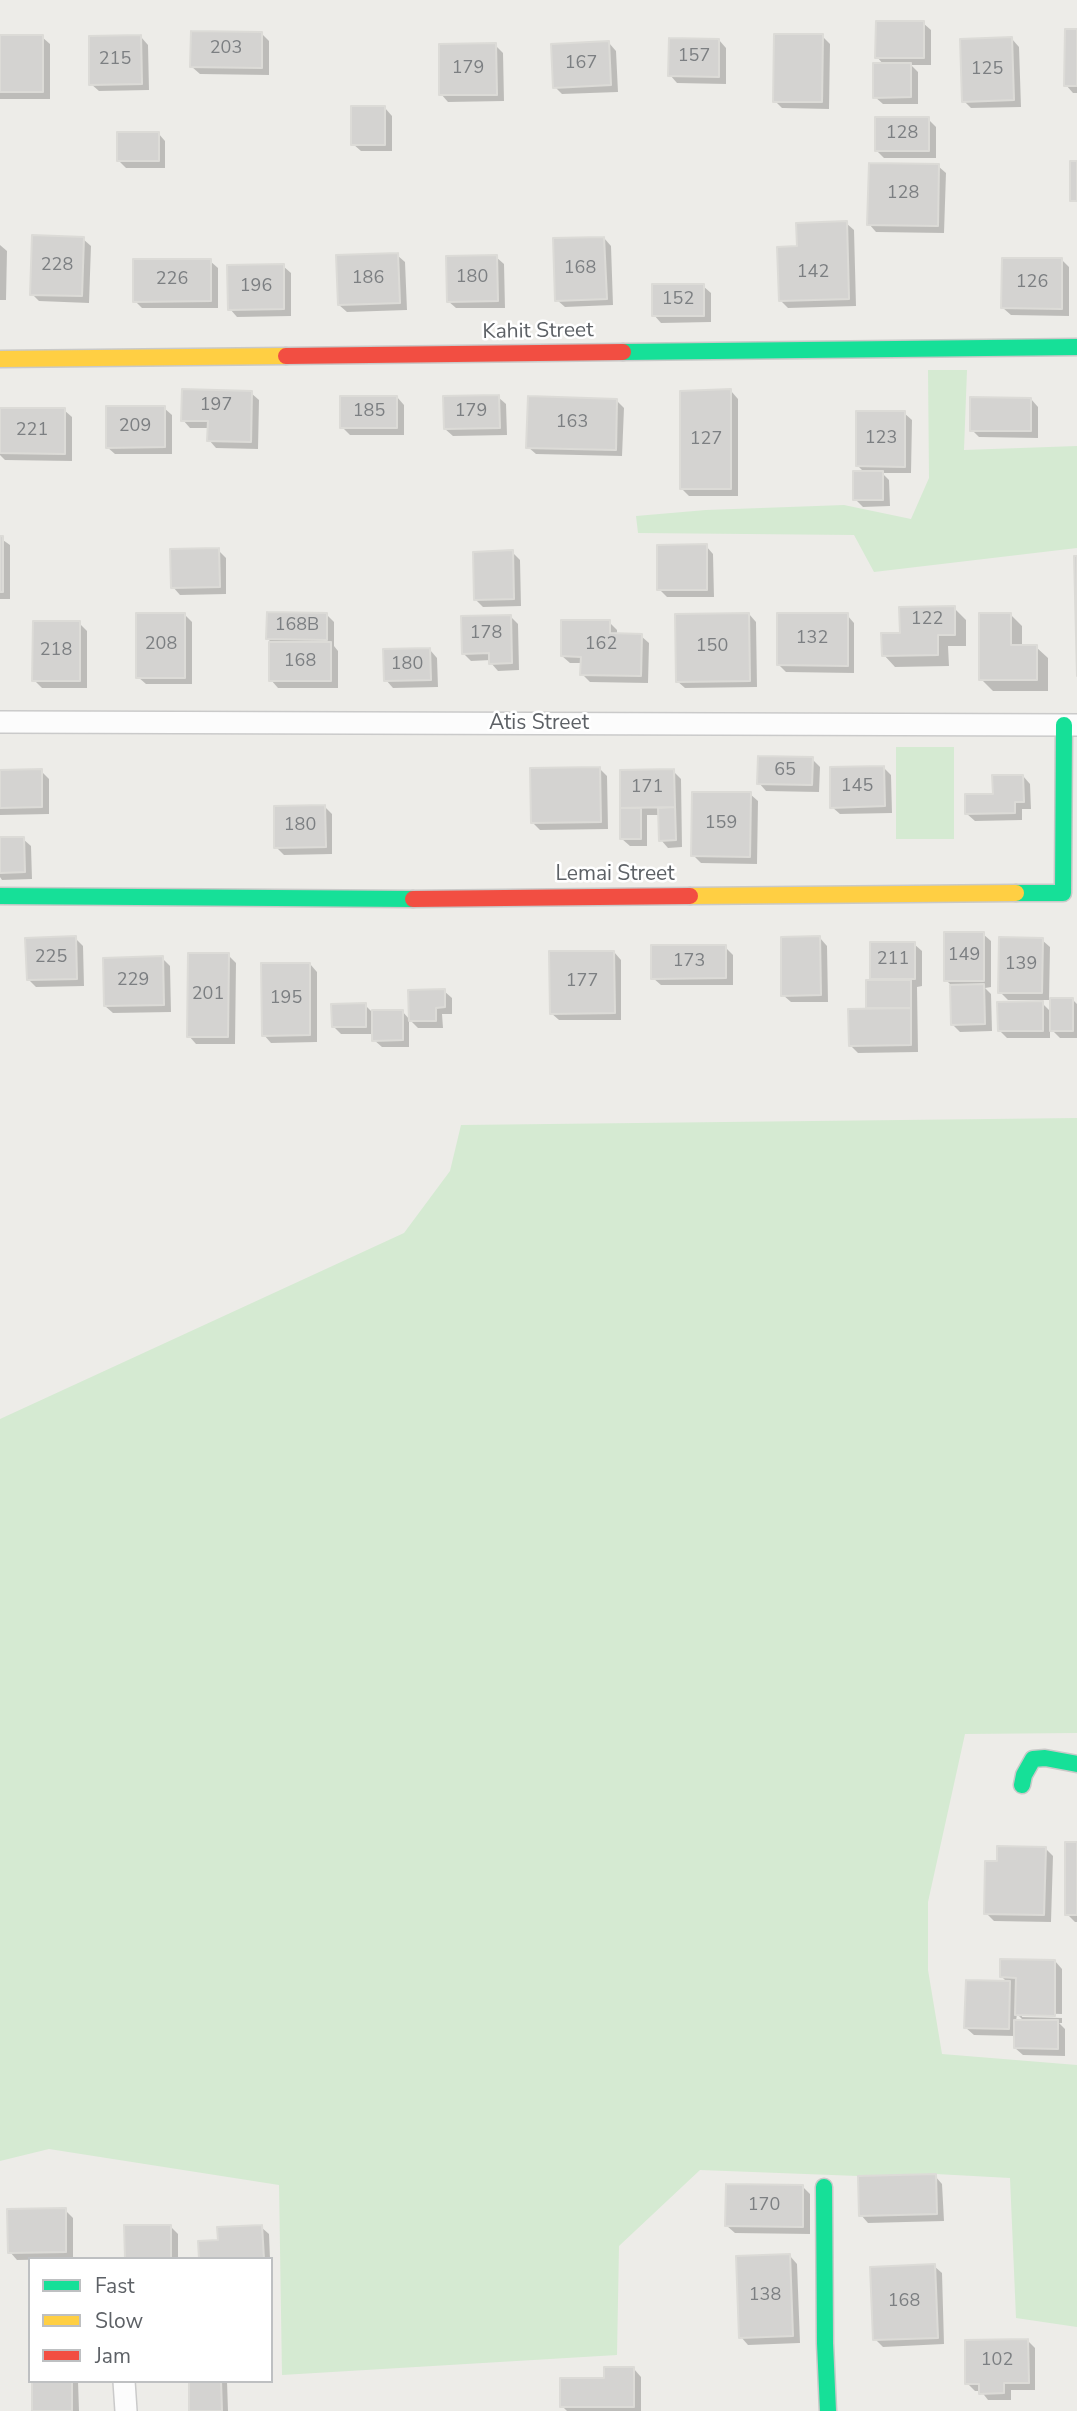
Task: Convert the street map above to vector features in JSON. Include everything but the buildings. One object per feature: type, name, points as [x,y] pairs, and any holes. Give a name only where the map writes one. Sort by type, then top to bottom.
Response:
[{"type":"street","name":"Kahit Street","points":[[0,359],[1077,347]]},
{"type":"street","name":"Atis Street","points":[[0,722],[1070,725]]},
{"type":"street","name":"Lemai Street","points":[[0,896],[390,899],[1063,893],[1070,725]]},
{"type":"street","points":[[1022,1786],[1033,1759],[1045,1758],[1077,1764]]},
{"type":"street","points":[[824,2187],[828,2411]]},
{"type":"street","points":[[124,2383],[126,2411]]},
{"type":"green space","points":[[928,370],[967,370],[964,450],[1077,446],[1077,548],[874,572],[854,535],[638,533],[636,516],[706,510],[844,505],[911,519],[929,478]]},
{"type":"green space","points":[[896,747],[954,747],[954,839],[896,839]]},
{"type":"green space","points":[[1077,1118],[1077,1733],[965,1734],[928,1902],[928,1970],[942,2054],[1077,2065],[1077,2327],[1016,2318],[1010,2178],[700,2170],[619,2246],[617,2355],[282,2375],[279,2185],[49,2149],[0,2161],[0,1419],[404,1233],[450,1171],[461,1125]]},
{"type":"traffic: fast","points":[[623,352],[1077,347]]},
{"type":"traffic: fast","points":[[1016,893],[1063,893],[1064,725]]},
{"type":"traffic: fast","points":[[0,896],[413,899]]},
{"type":"traffic: fast","points":[[1022,1785],[1033,1759],[1045,1758],[1077,1764]]},
{"type":"traffic: fast","points":[[824,2187],[828,2411]]},
{"type":"traffic: slow","points":[[0,359],[286,356]]},
{"type":"traffic: slow","points":[[690,896],[1016,893]]},
{"type":"traffic: jam","points":[[286,356],[623,352]]},
{"type":"traffic: jam","points":[[413,899],[690,896]]}]
